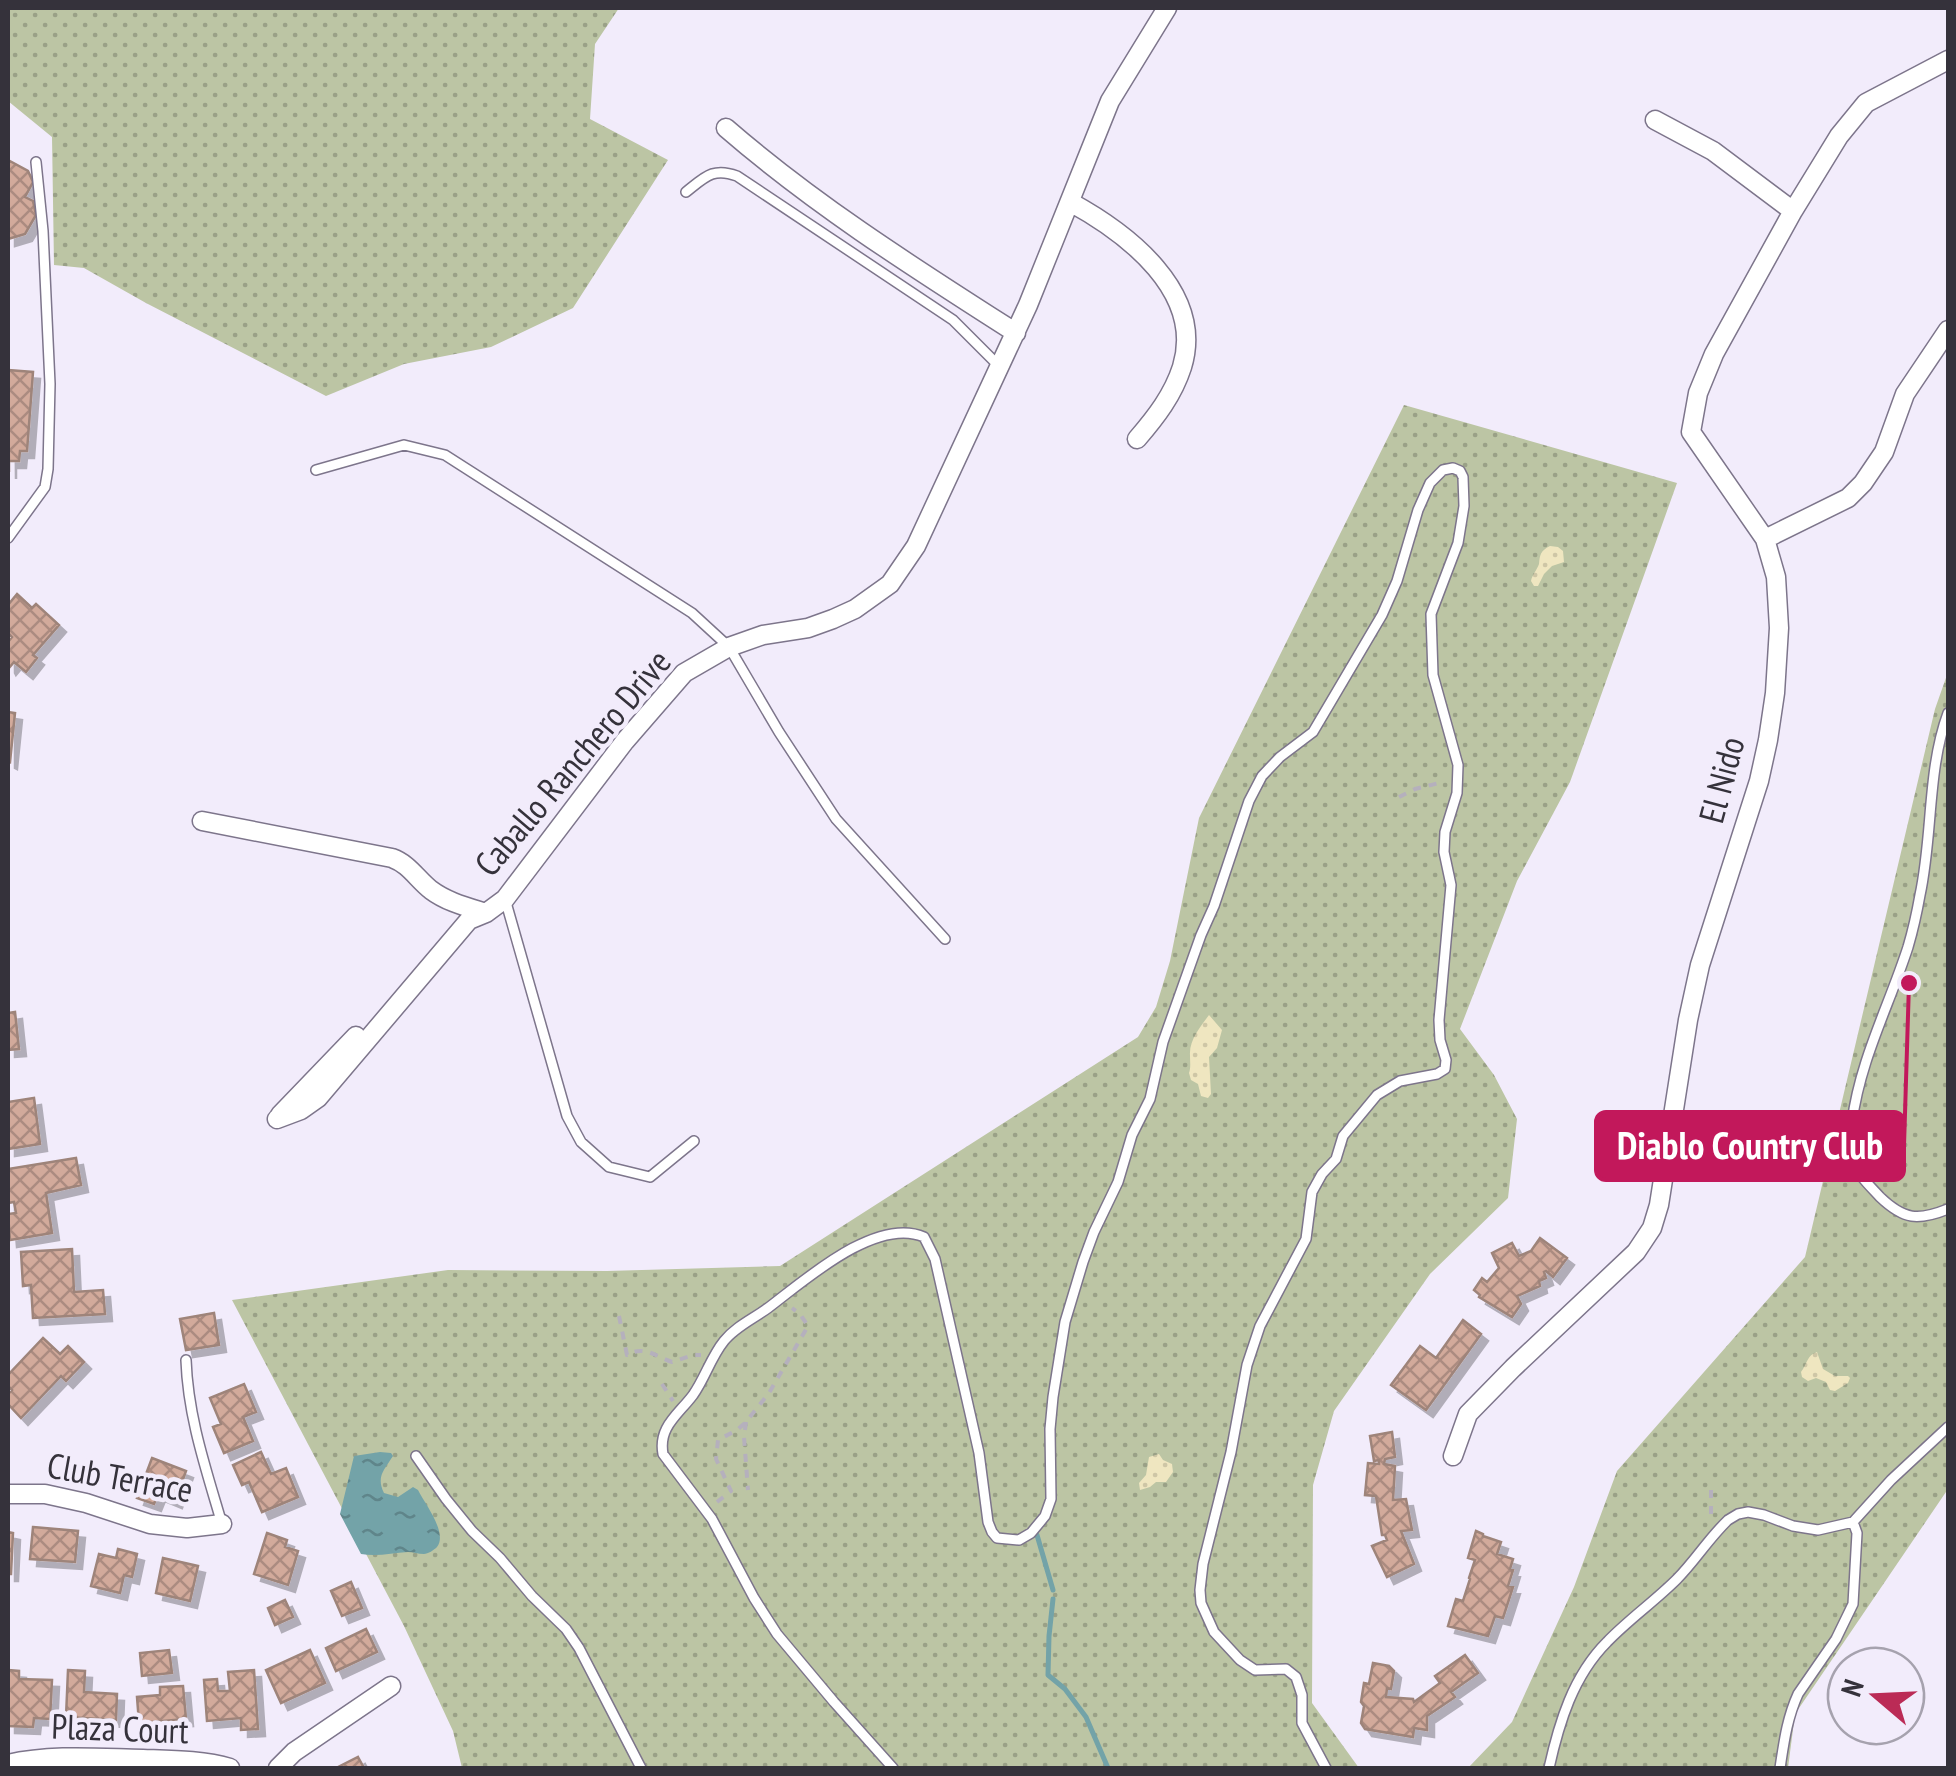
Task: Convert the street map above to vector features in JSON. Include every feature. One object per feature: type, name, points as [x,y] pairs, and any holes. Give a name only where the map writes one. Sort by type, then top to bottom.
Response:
[{"type":"street","name":"Caballo Ranchero Drive","points":[[276,1118],[301,1110],[318,1098],[478,917],[505,899],[661,698],[692,667],[729,647],[763,635],[808,628],[832,619],[855,609],[890,584],[916,546],[1016,333],[1110,101],[1167,8]]},
{"type":"street","name":"El Nido","points":[[1453,1456],[1468,1414],[1636,1252],[1652,1228],[1700,965],[1768,740],[1779,628],[1776,577],[1765,540],[1692,432],[1698,393],[1714,354],[1839,136],[1866,102],[1948,60]]},
{"type":"street","points":[[1655,120],[1713,151],[1793,212]]},
{"type":"street","points":[[726,128],[761,159],[871,240],[1016,333]]},
{"type":"street","points":[[1070,202],[1124,236],[1164,279],[1180,306],[1186,343],[1183,364],[1166,402],[1136,439]]},
{"type":"street","points":[[1765,540],[1848,498],[1863,483],[1884,452],[1905,394],[1948,330]]},
{"type":"street","points":[[202,820],[392,858],[405,863],[436,894],[478,917]]},
{"type":"street","name":"Club Terrace","points":[[8,1494],[45,1494],[150,1524],[187,1528],[222,1524]]},
{"type":"street","points":[[278,1768],[294,1752],[392,1686]]},
{"type":"street","name":"Plaza Court","points":[[8,1764],[71,1756],[174,1760],[230,1768]]},
{"type":"lane","points":[[8,538],[45,487],[48,470],[50,384],[36,162]]},
{"type":"lane","points":[[686,192],[712,173],[738,176],[952,320],[1000,367]]},
{"type":"lane","points":[[316,470],[404,446],[445,455],[692,612],[729,647],[836,819],[946,938]]},
{"type":"lane","points":[[893,1768],[777,1634],[723,1537],[663,1454],[664,1432],[695,1391],[726,1338],[814,1271],[860,1245],[901,1232],[924,1237],[935,1259],[955,1339],[979,1453],[988,1522],[998,1538],[1019,1540],[1032,1533],[1045,1516],[1051,1499],[1052,1397],[1065,1322],[1078,1277],[1118,1182],[1132,1135],[1150,1099],[1163,1042],[1249,801],[1262,776],[1313,732],[1382,615],[1430,484],[1451,468],[1463,477],[1464,506],[1458,543],[1431,614],[1430,630],[1433,675],[1458,766],[1457,794],[1445,832],[1444,852],[1451,886],[1440,1008],[1445,1069],[1400,1081],[1377,1094],[1342,1136],[1336,1158],[1312,1192],[1306,1240],[1260,1326],[1247,1365],[1201,1578],[1201,1603],[1214,1632],[1226,1646],[1255,1670],[1286,1669],[1296,1677],[1302,1694],[1302,1724],[1326,1768]]},
{"type":"lane","points":[[1948,713],[1935,765],[1920,894],[1908,946],[1862,1068],[1850,1141],[1852,1160],[1860,1175],[1890,1206],[1906,1216],[1922,1218],[1948,1209]]},
{"type":"lane","points":[[505,899],[567,1116],[581,1142],[608,1167],[650,1177],[694,1141]]},
{"type":"lane","points":[[186,1360],[196,1435],[222,1524]]},
{"type":"lane","points":[[1549,1768],[1572,1693],[1589,1664],[1606,1642],[1682,1575],[1719,1528],[1738,1514],[1748,1512],[1805,1529],[1854,1522],[1948,1427]]},
{"type":"lane","points":[[416,1456],[472,1531],[580,1648],[641,1768]]},
{"type":"lane","points":[[1780,1768],[1792,1708],[1854,1604],[1854,1522]]},
{"type":"path","points":[[1400,797],[1423,786],[1458,782]]},
{"type":"path","points":[[705,1510],[731,1491],[716,1459],[718,1440],[746,1422],[769,1393],[808,1326],[780,1298]]},
{"type":"path","points":[[620,1316],[626,1354],[643,1350],[672,1362],[693,1355],[714,1358]]},
{"type":"path","points":[[662,1384],[680,1409]]},
{"type":"path","points":[[746,1422],[748,1490]]},
{"type":"path","points":[[1711,1490],[1710,1512],[1719,1528]]},
{"type":"shaded area","points":[[8,8],[619,8],[595,44],[590,119],[668,160],[573,308],[491,347],[404,364],[326,396],[84,268],[54,265],[52,137],[8,101]]},
{"type":"shaded area","points":[[1404,405],[1677,483],[1570,782],[1517,881],[1460,1029],[1494,1075],[1517,1119],[1508,1198],[1430,1274],[1334,1411],[1313,1485],[1312,1703],[1359,1768],[462,1768],[453,1731],[404,1626],[232,1300],[448,1270],[780,1266],[1138,1037],[1156,1007],[1170,961],[1199,818]]},
{"type":"shaded area","points":[[1948,672],[1948,1489],[1841,1646],[1826,1646],[1826,1668],[1795,1714],[1788,1768],[1468,1768],[1512,1722],[1574,1587],[1617,1471],[1805,1257],[1935,709]]},
{"type":"sand","points":[[1550,546],[1563,551],[1564,562],[1552,566],[1534,586],[1531,581],[1541,554]]},
{"type":"sand","points":[[1209,1015],[1222,1030],[1217,1048],[1209,1057],[1208,1098],[1201,1096],[1189,1073],[1191,1044]]},
{"type":"sand","points":[[1817,1352],[1823,1369],[1835,1376],[1848,1376],[1848,1383],[1835,1391],[1826,1382],[1802,1377],[1807,1360]]},
{"type":"sand","points":[[1159,1454],[1172,1464],[1173,1472],[1166,1482],[1140,1490],[1149,1457]]},
{"type":"water","points":[[380,1452],[393,1456],[381,1478],[384,1493],[398,1497],[413,1487],[434,1519],[440,1541],[429,1553],[361,1554],[340,1514],[354,1456]]},
{"type":"building","points":[[8,160],[28,171],[33,182],[25,197],[33,201],[36,215],[25,234],[8,239]]},
{"type":"building","points":[[8,370],[33,372],[27,451],[20,451],[19,461],[9,461],[9,472]]},
{"type":"building","points":[[17,594],[32,608],[36,604],[59,625],[33,655],[37,658],[26,672],[14,662],[8,666],[8,642],[12,637],[8,633],[8,605]]},
{"type":"building","points":[[8,712],[15,713],[10,762],[8,761]]},
{"type":"building","points":[[15,1012],[19,1049],[8,1050],[8,1013]]},
{"type":"building","points":[[34,1098],[40,1144],[8,1149],[8,1102]]},
{"type":"building","points":[[76,1158],[81,1185],[46,1193],[52,1233],[10,1240],[8,1214],[16,1213],[14,1202],[8,1203],[8,1169]]},
{"type":"building","points":[[1540,1238],[1567,1258],[1553,1277],[1544,1272],[1546,1278],[1539,1281],[1540,1286],[1517,1296],[1521,1304],[1512,1317],[1479,1297],[1474,1290],[1482,1278],[1487,1282],[1499,1268],[1492,1253],[1512,1243],[1519,1256],[1531,1251]]},
{"type":"building","points":[[72,1249],[74,1292],[103,1290],[105,1314],[33,1318],[31,1285],[23,1286],[21,1252]]},
{"type":"building","points":[[214,1313],[219,1345],[186,1350],[180,1319]]},
{"type":"building","points":[[1463,1320],[1481,1334],[1426,1410],[1391,1385],[1420,1346],[1436,1358]]},
{"type":"building","points":[[43,1338],[60,1354],[68,1346],[84,1362],[66,1381],[61,1376],[21,1418],[8,1404],[12,1390],[8,1375]]},
{"type":"building","points":[[244,1384],[256,1412],[243,1417],[253,1441],[224,1453],[213,1427],[221,1424],[210,1398]]},
{"type":"building","points":[[1392,1432],[1395,1457],[1385,1459],[1384,1464],[1395,1466],[1393,1500],[1406,1499],[1412,1530],[1401,1531],[1414,1564],[1387,1577],[1372,1546],[1387,1540],[1382,1535],[1376,1496],[1365,1495],[1368,1463],[1379,1464],[1379,1460],[1374,1461],[1370,1436]]},
{"type":"building","points":[[261,1452],[271,1474],[286,1468],[298,1497],[262,1512],[249,1482],[242,1485],[233,1465]]},
{"type":"building","points":[[152,1458],[186,1471],[175,1501],[158,1494],[154,1504],[137,1498]]},
{"type":"building","points":[[33,1527],[78,1531],[75,1562],[30,1559]]},
{"type":"building","points":[[1476,1531],[1501,1542],[1497,1554],[1513,1559],[1508,1586],[1513,1587],[1503,1618],[1495,1616],[1488,1636],[1448,1626],[1456,1599],[1463,1601],[1470,1579],[1475,1560],[1468,1558]]},
{"type":"building","points":[[8,1532],[13,1533],[11,1574],[8,1574]]},
{"type":"building","points":[[267,1533],[287,1540],[285,1547],[298,1551],[288,1585],[254,1574]]},
{"type":"building","points":[[118,1549],[137,1554],[132,1577],[124,1575],[120,1593],[91,1586],[99,1554],[116,1558]]},
{"type":"building","points":[[163,1558],[198,1566],[190,1601],[156,1593]]},
{"type":"building","points":[[351,1582],[362,1608],[342,1616],[331,1591]]},
{"type":"building","points":[[285,1600],[293,1617],[275,1625],[268,1608]]},
{"type":"building","points":[[366,1629],[377,1652],[336,1671],[326,1648]]},
{"type":"building","points":[[169,1650],[172,1673],[142,1676],[140,1653]]},
{"type":"building","points":[[310,1650],[325,1683],[281,1703],[266,1670]]},
{"type":"building","points":[[1465,1655],[1478,1673],[1451,1692],[1455,1697],[1427,1716],[1427,1730],[1414,1728],[1413,1737],[1365,1729],[1361,1723],[1361,1702],[1373,1663],[1394,1671],[1386,1697],[1414,1702],[1440,1683],[1435,1676]]},
{"type":"building","points":[[8,1670],[19,1671],[19,1679],[52,1680],[50,1719],[34,1718],[33,1727],[8,1726]]},
{"type":"building","points":[[68,1670],[85,1671],[84,1692],[117,1694],[116,1720],[66,1717]]},
{"type":"building","points":[[254,1670],[258,1729],[241,1730],[241,1718],[207,1721],[204,1680],[217,1679],[218,1691],[230,1691],[228,1672]]},
{"type":"building","points":[[183,1686],[186,1719],[139,1723],[137,1697],[160,1695],[160,1687]]},
{"type":"building","points":[[358,1757],[364,1768],[336,1768]]},
{"type":"waterway","points":[[1037,1535],[1053,1590]]},
{"type":"waterway","points":[[1053,1599],[1048,1675],[1065,1689],[1086,1717],[1108,1768]]},
{"type":"place","name":"Diablo Country Club","points":[[1909,983]]}]
